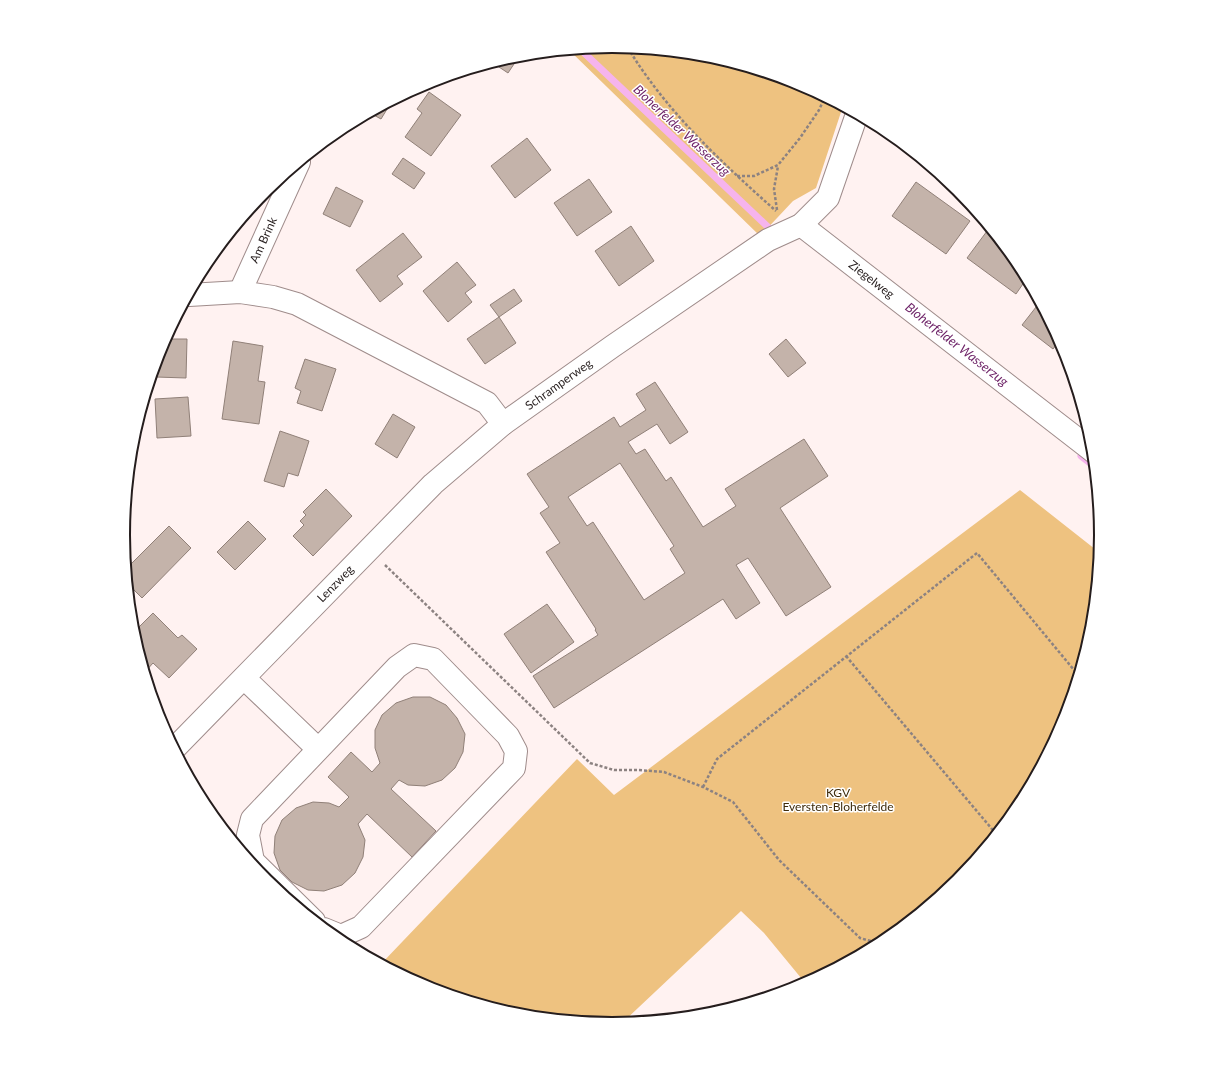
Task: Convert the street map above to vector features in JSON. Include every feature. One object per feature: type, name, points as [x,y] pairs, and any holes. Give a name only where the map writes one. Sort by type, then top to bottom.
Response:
[{"type":"street","name":"Schramperweg","points":[[503,424],[613,346],[768,240],[800,225],[828,198],[855,119]]},
{"type":"street","name":"Am Brink","points":[[240,292],[284,183]]},
{"type":"street","name":"Ziegelweg","points":[[800,225],[1086,444]]},
{"type":"street","points":[[195,294],[240,292],[273,297],[297,304],[487,403],[503,424]]},
{"type":"street","name":"Lenzweg","points":[[178,745],[433,484],[503,424]]},
{"type":"street","points":[[252,856],[248,835],[252,819],[397,667],[414,655],[433,659],[508,736],[516,752],[514,768],[361,927],[342,936]]},
{"type":"street","points":[[244,678],[318,749]]},
{"type":"path","points":[[631,54],[642,71],[678,116],[737,176],[777,212],[774,189],[778,165]]},
{"type":"path","points":[[737,176],[754,176],[778,165],[800,138],[823,102]]},
{"type":"path","points":[[368,549],[590,763],[614,770],[664,772],[703,787],[733,802],[779,860],[860,938],[873,942]]},
{"type":"path","points":[[703,787],[717,759],[977,552],[1075,671]]},
{"type":"path","points":[[846,656],[994,831]]},
{"type":"green space","points":[[612,53],[644,54],[707,62],[737,69],[768,79],[797,90],[841,111],[816,188],[793,201],[760,236],[574,55]]},
{"type":"green space","name":"KGV Eversten-Bloherfelde","points":[[1020,490],[1095,549],[1091,598],[1079,660],[1058,720],[1045,749],[1014,804],[975,854],[954,877],[931,898],[881,937],[854,953],[802,979],[764,933],[741,911],[628,1018],[612,1018],[550,1014],[488,1002],[428,981],[385,960],[577,759],[614,795]]},
{"type":"building","points":[[515,63],[508,73],[498,67]]},
{"type":"building","points":[[429,92],[461,115],[431,156],[405,137],[422,113],[417,109]]},
{"type":"building","points":[[387,110],[381,119],[375,116]]},
{"type":"building","points":[[527,138],[551,170],[515,198],[491,166]]},
{"type":"building","points":[[403,158],[425,173],[414,189],[392,174]]},
{"type":"building","points":[[589,179],[612,212],[577,236],[554,203]]},
{"type":"building","points":[[916,182],[970,221],[946,254],[892,216]]},
{"type":"building","points":[[336,187],[363,201],[350,227],[323,214]]},
{"type":"building","points":[[631,226],[654,261],[619,286],[595,251]]},
{"type":"building","points":[[987,232],[1014,267],[1024,283],[1016,294],[967,258]]},
{"type":"building","points":[[403,233],[422,257],[397,276],[403,284],[380,302],[356,270]]},
{"type":"building","points":[[457,262],[476,285],[465,293],[472,302],[448,322],[423,291]]},
{"type":"building","points":[[514,289],[522,301],[499,317],[490,305]]},
{"type":"building","points":[[1037,306],[1056,346],[1053,349],[1022,325]]},
{"type":"building","points":[[499,317],[516,343],[485,364],[467,339]]},
{"type":"building","points":[[172,339],[187,339],[186,378],[157,377]]},
{"type":"building","points":[[786,339],[806,363],[788,377],[769,354]]},
{"type":"building","points":[[233,341],[263,346],[258,381],[265,382],[259,424],[222,419]]},
{"type":"building","points":[[305,359],[336,369],[322,411],[297,403],[301,391],[295,388]]},
{"type":"building","points":[[655,382],[688,432],[670,444],[657,424],[628,442],[636,454],[645,449],[666,481],[671,477],[703,527],[736,506],[725,489],[804,439],[828,476],[780,508],[831,587],[786,616],[748,558],[736,565],[760,603],[736,619],[723,599],[554,708],[533,676],[598,635],[595,630],[596,629],[546,552],[560,543],[540,513],[549,507],[527,474],[614,417],[620,427],[646,410],[636,394]],"holes":[[[620,463],[674,546],[670,549],[685,573],[644,600],[593,522],[587,526],[568,497]]]},
{"type":"building","points":[[188,397],[191,436],[157,438],[155,399]]},
{"type":"building","points":[[393,414],[415,427],[397,458],[375,444]]},
{"type":"building","points":[[280,431],[309,441],[298,476],[288,473],[284,487],[264,481]]},
{"type":"building","points":[[326,489],[352,516],[313,556],[293,536],[304,525],[300,521],[306,515],[303,512]]},
{"type":"building","points":[[248,521],[266,539],[235,570],[217,552]]},
{"type":"building","points":[[169,526],[191,548],[142,598],[133,589],[131,564]]},
{"type":"building","points":[[547,604],[574,642],[531,673],[504,634]]},
{"type":"building","points":[[153,613],[178,638],[182,635],[197,649],[169,678],[153,663],[149,668],[139,627]]},
{"type":"building","points":[[413,697],[430,697],[446,705],[457,718],[465,734],[463,752],[455,768],[442,780],[425,786],[408,785],[399,780],[391,789],[436,831],[412,857],[367,814],[358,824],[365,840],[363,857],[355,873],[342,885],[324,891],[308,890],[292,882],[280,870],[274,853],[275,836],[282,820],[296,808],[313,802],[329,803],[339,807],[349,797],[328,777],[351,752],[372,772],[380,763],[375,748],[375,730],[382,715],[396,703]]},
{"type":"waterway","name":"Bloherfelder Wasserzug","points":[[585,54],[768,227]]},
{"type":"waterway","name":"Bloherfelder Wasserzug","points":[[1081,456],[1089,463]]}]
